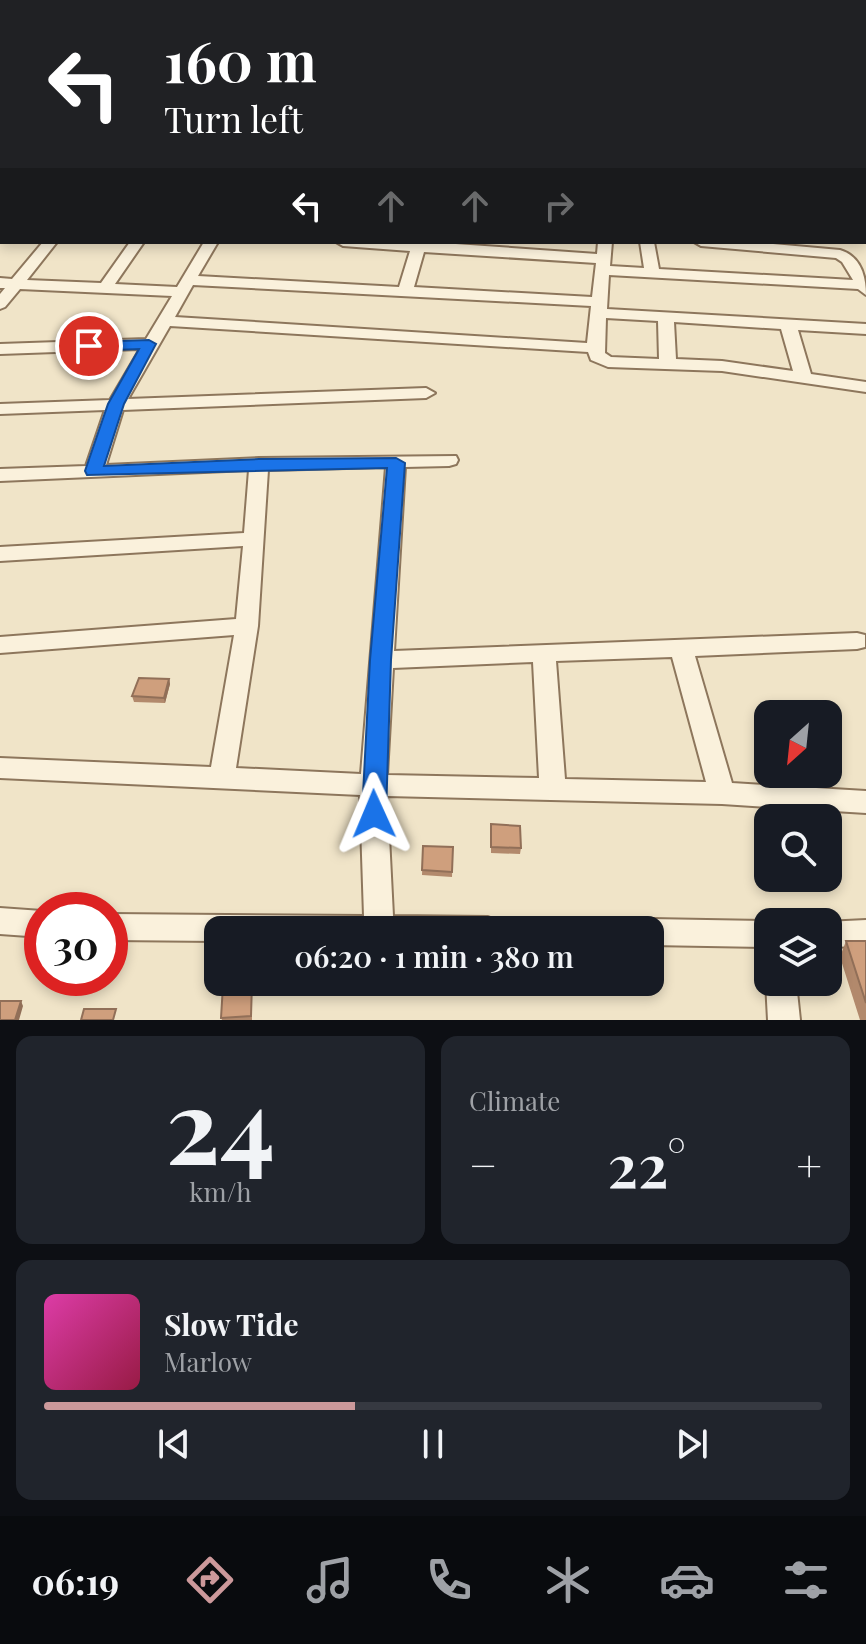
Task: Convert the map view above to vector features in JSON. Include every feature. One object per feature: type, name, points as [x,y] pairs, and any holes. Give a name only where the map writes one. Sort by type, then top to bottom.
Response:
[{"type":"street","points":[[0,304],[7,283],[48,244]]},
{"type":"street","points":[[105,288],[136,244]]},
{"type":"street","points":[[94,471],[116,404],[210,244]]},
{"type":"street","points":[[405,291],[419,244],[604,257],[652,272],[865,288]]},
{"type":"street","points":[[647,244],[652,272]]},
{"type":"street","points":[[727,244],[840,254],[848,259],[865,288]]},
{"type":"street","points":[[753,246],[757,278]]},
{"type":"street","points":[[604,257],[595,348],[597,356],[608,362],[722,366],[866,387]]},
{"type":"street","points":[[7,283],[105,288],[185,286],[405,291],[600,308],[666,317],[866,329]]},
{"type":"street","points":[[666,317],[668,364]]},
{"type":"street","points":[[163,321],[595,348]]},
{"type":"street","points":[[788,324],[804,380]]},
{"type":"street","points":[[0,349],[149,344]]},
{"type":"street","points":[[0,409],[426,393]]},
{"type":"street","points":[[0,475],[449,460]]},
{"type":"street","points":[[378,916],[373,785],[396,463]]},
{"type":"street","points":[[222,777],[247,626],[259,464]]},
{"type":"street","points":[[0,554],[253,539]]},
{"type":"street","points":[[0,645],[247,626]]},
{"type":"street","points":[[380,660],[857,641]]},
{"type":"street","points":[[682,649],[722,793]]},
{"type":"street","points":[[544,655],[553,790]]},
{"type":"street","points":[[0,768],[373,785],[722,793],[866,802]]},
{"type":"street","points":[[0,921],[24,923]]},
{"type":"street","points":[[128,927],[204,927]]},
{"type":"street","points":[[664,932],[754,934]]},
{"type":"street","points":[[842,934],[866,933]]},
{"type":"street","points":[[782,996],[784,1020]]},
{"type":"building","points":[[139,678],[169,679],[164,698],[132,696]]},
{"type":"building","points":[[491,824],[520,826],[521,848],[491,847]]},
{"type":"building","points":[[423,846],[453,847],[452,872],[422,870]]},
{"type":"building","points":[[846,941],[866,941],[866,1003]]},
{"type":"building","points":[[222,996],[252,996],[251,1016],[221,1018]]},
{"type":"building","points":[[0,1001],[21,1001],[15,1020],[0,1020]]},
{"type":"building","points":[[84,1009],[116,1009],[113,1020],[81,1020]]},
{"type":"route","points":[[89,346],[149,344],[116,404],[94,471],[259,464],[396,463],[380,660],[374,814]]}]
